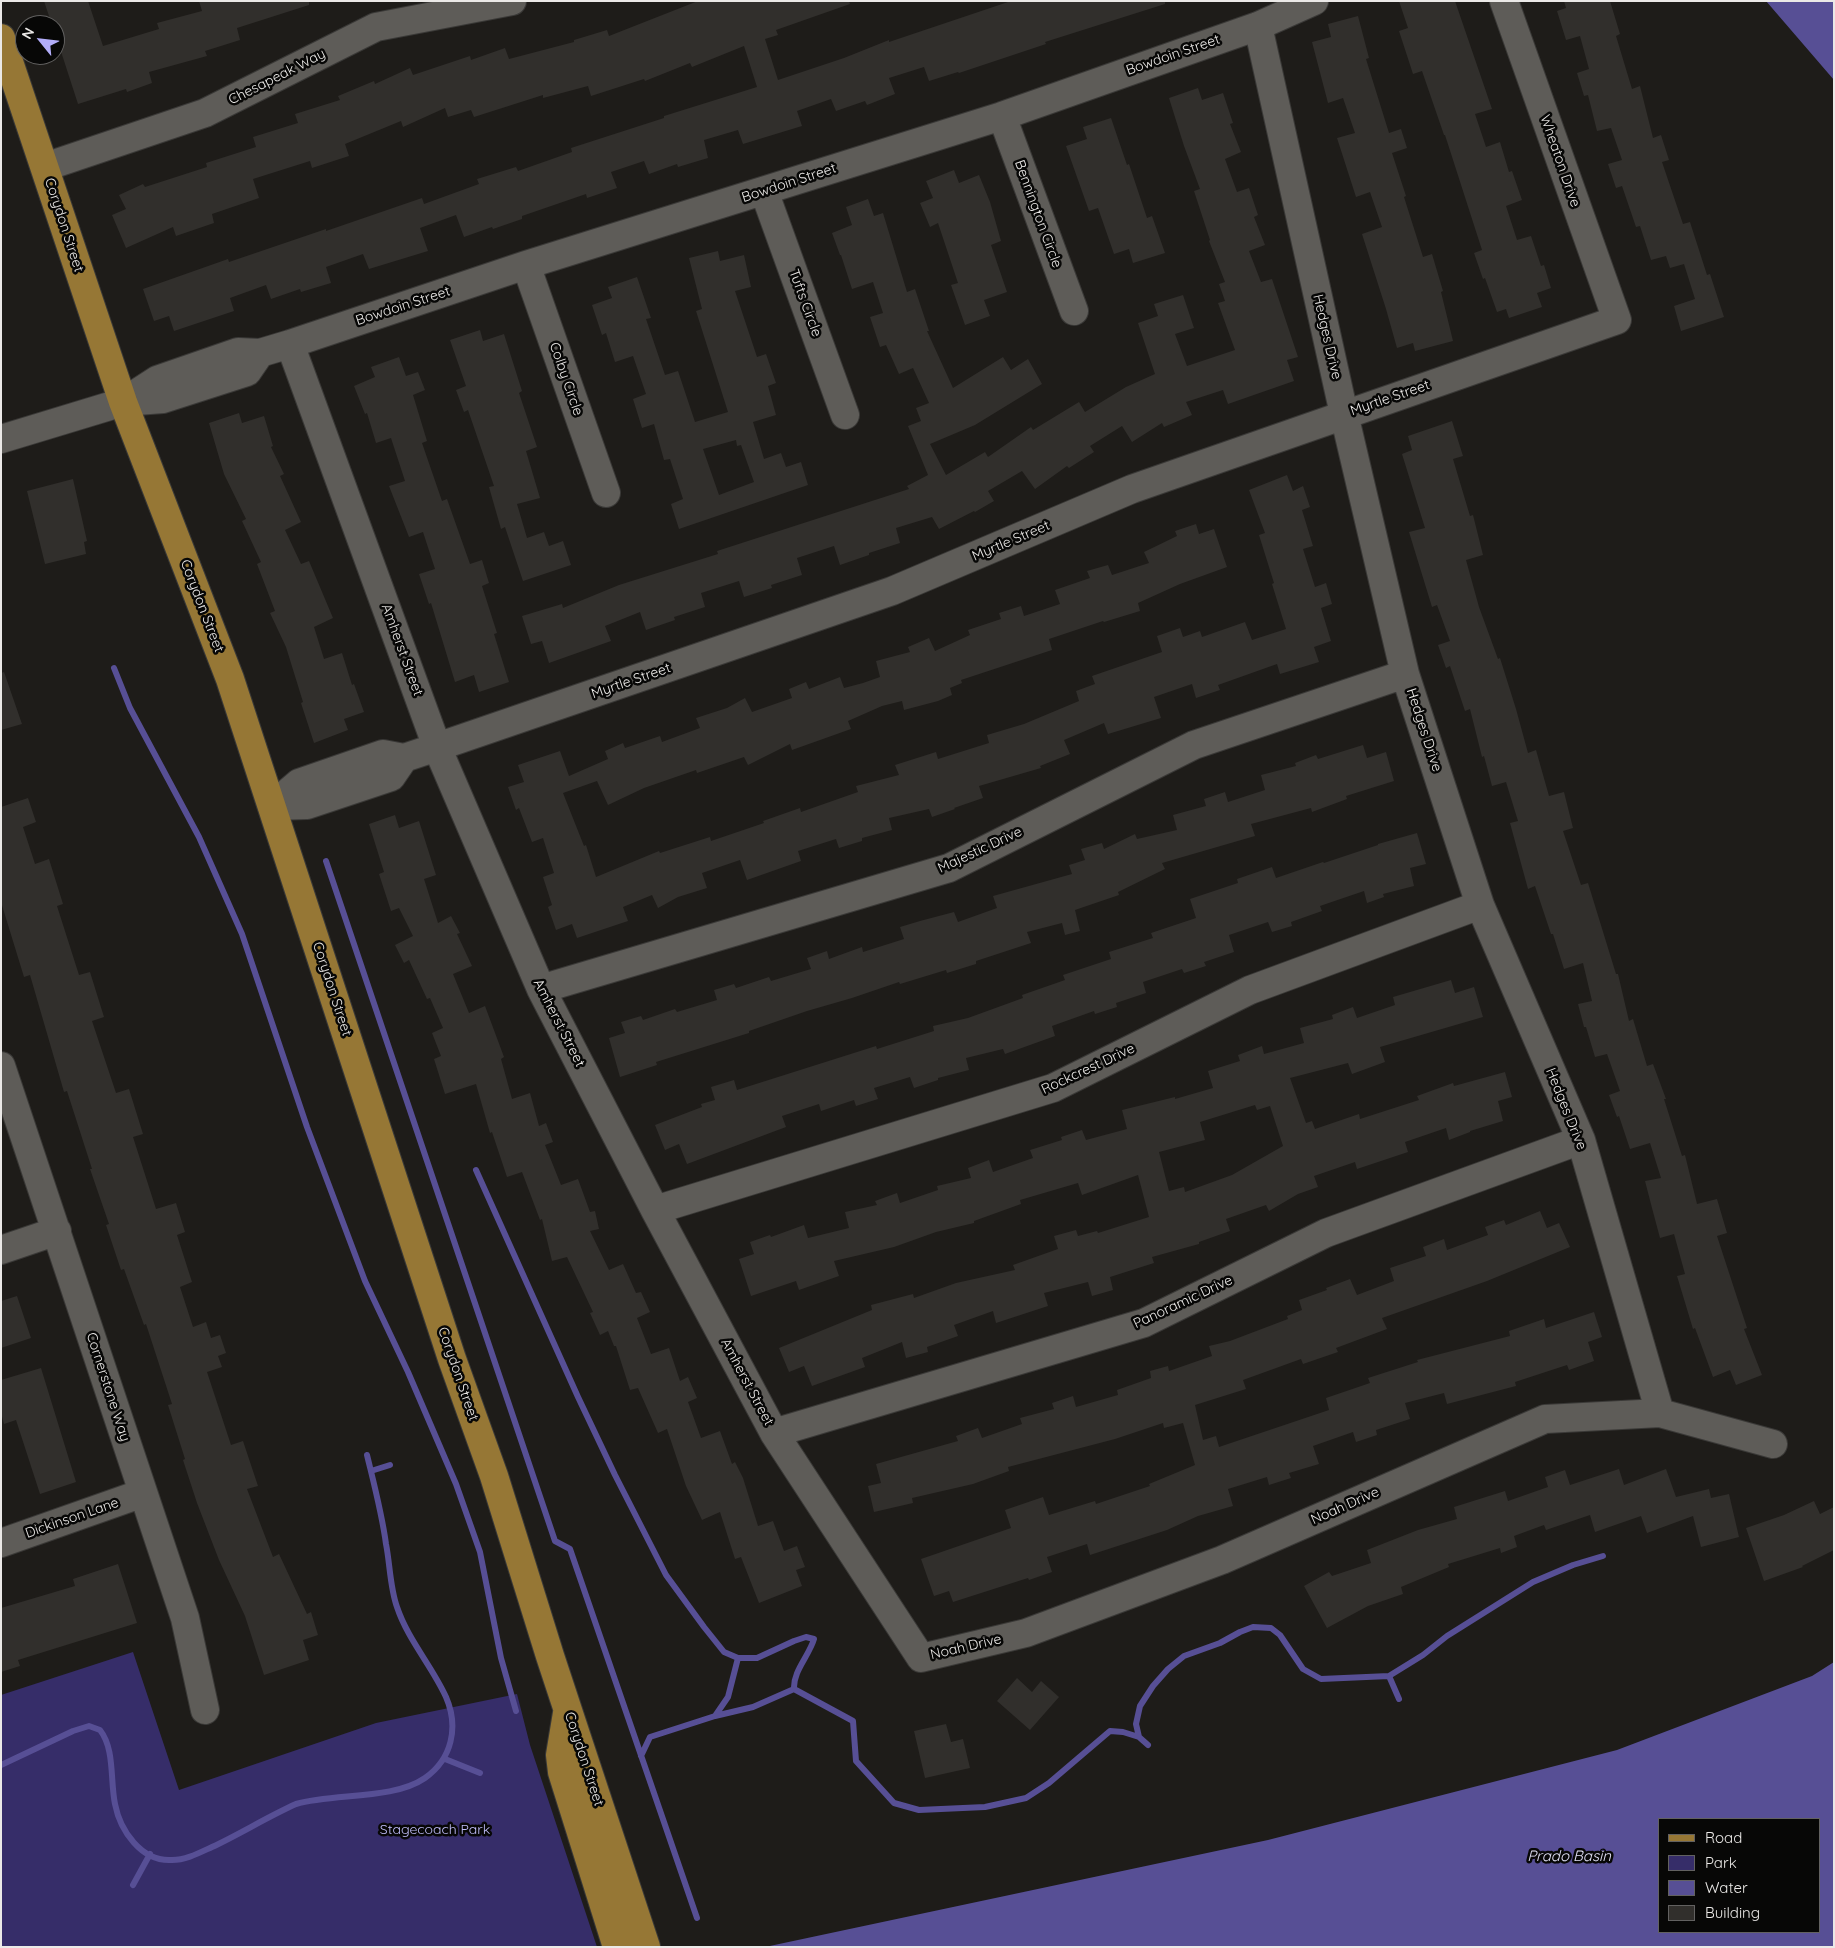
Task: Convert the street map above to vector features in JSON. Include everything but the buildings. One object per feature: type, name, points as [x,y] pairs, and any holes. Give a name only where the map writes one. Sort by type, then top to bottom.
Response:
[{"type":"main road","name":"Corydon Street","points":[[1,38],[123,402],[230,679],[449,1350],[494,1476],[646,1947]]},
{"type":"main road","points":[[568,1710],[560,1755],[562,1772],[617,1947]]},
{"type":"street","name":"Chesapeak Way","points":[[45,167],[205,113],[376,27],[512,1]]},
{"type":"street","name":"Bowdoin Street","points":[[1,439],[123,402],[163,399],[247,372],[260,353],[526,265],[1002,116],[1258,26],[1314,1]]},
{"type":"street","name":"Wheaton Drive","points":[[1504,1],[1617,320]]},
{"type":"street","name":"Hedges Drive","points":[[1258,26],[1344,414],[1406,674],[1480,905],[1580,1140],[1660,1413]]},
{"type":"street","name":"Bennington Circle","points":[[1002,116],[1074,311]]},
{"type":"street","name":"Tufts Circle","points":[[764,191],[845,415]]},
{"type":"street","name":"Colby Circle","points":[[526,265],[606,493]]},
{"type":"street","name":"Myrtle Street","points":[[272,806],[307,806],[391,777],[404,758],[892,591],[1132,489],[1617,320]]},
{"type":"street","name":"Amherst Street","points":[[290,344],[437,747],[541,989],[655,1210],[774,1432],[921,1658]]},
{"type":"street","name":"Majestic Drive","points":[[541,989],[948,868],[1194,745],[1406,674]]},
{"type":"street","name":"Rockcrest Drive","points":[[655,1210],[1053,1088],[1250,990],[1480,905]]},
{"type":"street","name":"Cornerstone Way","points":[[1,1066],[185,1618],[205,1710]]},
{"type":"street","name":"Panoramic Drive","points":[[774,1432],[1144,1323],[1326,1233],[1580,1140]]},
{"type":"street","points":[[1,1250],[56,1231]]},
{"type":"street","name":"Noah Drive","points":[[921,1658],[1026,1633],[1222,1560],[1544,1419],[1660,1413],[1773,1444]]},
{"type":"street","name":"Dickinson Lane","points":[[1,1543],[143,1494]]},
{"type":"green space","name":"Stagecoach Park","points":[[133,1652],[179,1790],[376,1723],[517,1694],[530,1745],[597,1947],[1,1947],[1,1695]]},
{"type":"water","points":[[1766,1],[1834,1],[1834,80]]},
{"type":"water","name":"Prado Basin","points":[[1834,1662],[1834,1947],[765,1947],[1268,1840],[1617,1750],[1812,1676]]},
{"type":"waterway","points":[[114,668],[130,708],[199,837],[242,934],[307,1127],[365,1281],[408,1372],[456,1484],[480,1552],[501,1658],[516,1711]]},
{"type":"waterway","points":[[326,861],[555,1541],[570,1549],[697,1918]]},
{"type":"waterway","points":[[476,1170],[578,1397],[666,1575],[724,1652],[738,1658],[757,1658],[794,1641],[806,1637],[814,1639],[796,1676],[794,1689],[853,1721],[856,1761],[894,1803],[919,1810],[985,1807],[1026,1798],[1049,1783],[1110,1731],[1123,1732],[1139,1737],[1136,1724],[1140,1706],[1153,1686],[1168,1669],[1184,1656],[1220,1643],[1253,1627],[1271,1628],[1280,1635],[1303,1669],[1321,1679],[1389,1676],[1423,1655],[1447,1636],[1533,1582],[1573,1565],[1603,1556]]},
{"type":"waterway","points":[[1,1765],[73,1731],[89,1726],[100,1730],[108,1746],[115,1804],[127,1834],[142,1850],[151,1856],[172,1860],[202,1852],[296,1804],[328,1798],[397,1790],[425,1778],[442,1762],[451,1742],[452,1720],[450,1708],[440,1686],[407,1631],[397,1607],[391,1584],[378,1499],[367,1455]]},
{"type":"waterway","points":[[371,1471],[390,1465]]},
{"type":"waterway","points":[[641,1756],[650,1737],[715,1716],[728,1697],[738,1658]]},
{"type":"waterway","points":[[1389,1676],[1399,1699]]},
{"type":"waterway","points":[[715,1716],[753,1707],[794,1689]]},
{"type":"waterway","points":[[1139,1737],[1148,1745]]},
{"type":"waterway","points":[[445,1759],[480,1773]]},
{"type":"waterway","points":[[133,1885],[150,1854]]}]
